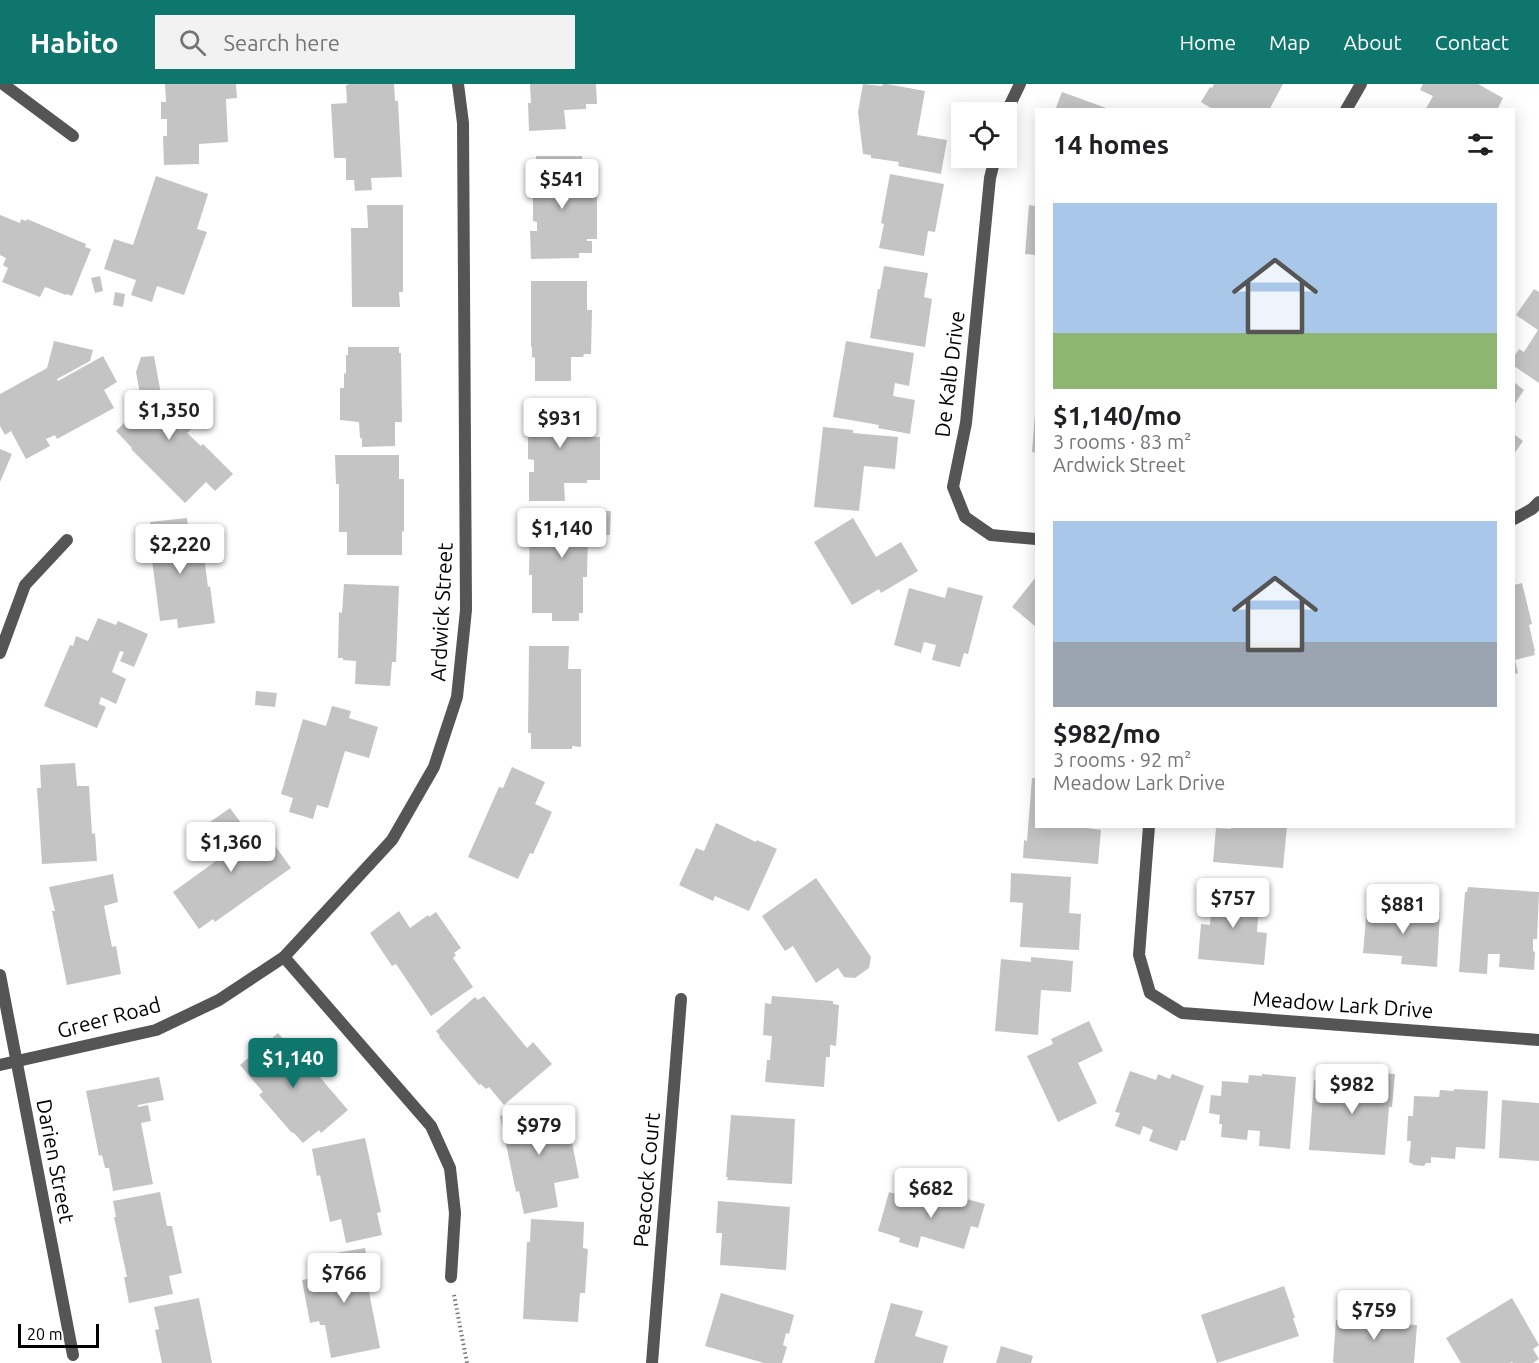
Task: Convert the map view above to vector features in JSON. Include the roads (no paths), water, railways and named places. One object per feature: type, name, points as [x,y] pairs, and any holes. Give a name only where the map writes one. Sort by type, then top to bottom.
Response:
[{"type":"street","points":[[3,84],[73,136]]},
{"type":"street","name":"Ardwick Street","points":[[284,957],[392,840],[434,767],[457,697],[466,610],[462,123],[458,84]]},
{"type":"street","points":[[1011,102],[1020,84]]},
{"type":"street","points":[[1347,108],[1361,84]]},
{"type":"street","name":"De Kalb Drive","points":[[992,168],[966,423],[953,487],[965,516],[991,535],[1035,539]]},
{"type":"street","points":[[1515,518],[1539,502]]},
{"type":"street","points":[[0,653],[25,585],[67,540]]},
{"type":"street","name":"Meadow Lark Drive","points":[[1149,828],[1139,955],[1150,993],[1182,1013],[1539,1040]]},
{"type":"street","points":[[284,957],[431,1125],[450,1168],[455,1213],[451,1277]]},
{"type":"street","name":"Greer Road","points":[[0,1065],[156,1030],[219,1000],[284,957]]},
{"type":"street","name":"Darien Street","points":[[0,975],[73,1355]]},
{"type":"street","name":"Peacock Court","points":[[652,1363],[681,999]]}]
